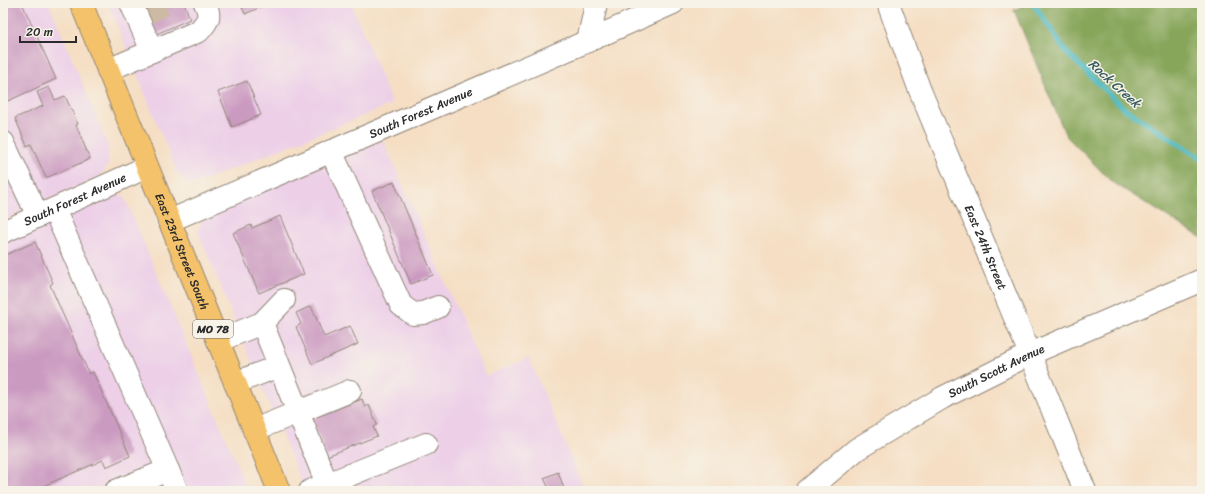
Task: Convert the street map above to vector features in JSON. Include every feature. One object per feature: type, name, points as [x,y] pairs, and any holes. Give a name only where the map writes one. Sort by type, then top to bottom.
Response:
[{"type":"main road","name":"MO 78","points":[[81,3],[147,167]]},
{"type":"main road","name":"East 23rd Street South","points":[[147,167],[279,491]]},
{"type":"street","points":[[108,70],[199,31],[207,23],[209,13],[205,3]]},
{"type":"street","points":[[588,41],[595,9],[594,3]]},
{"type":"street","name":"South Forest Avenue","points":[[169,221],[673,3]]},
{"type":"street","name":"East 24th Street","points":[[888,3],[919,88],[1030,354],[1085,491]]},
{"type":"street","points":[[138,11],[152,51]]},
{"type":"street","points":[[3,142],[46,213],[177,491]]},
{"type":"street","points":[[331,151],[401,305],[413,314],[424,313],[438,307]]},
{"type":"street","name":"South Forest Avenue","points":[[3,232],[147,167]]},
{"type":"street","name":"South Scott Avenue","points":[[807,491],[857,449],[942,398],[1030,354],[1202,280]]},
{"type":"street","points":[[218,341],[262,322],[284,300]]},
{"type":"street","points":[[262,322],[298,413],[318,488],[426,444]]},
{"type":"street","points":[[235,383],[279,366]]},
{"type":"street","points":[[254,430],[350,391]]},
{"type":"street","points":[[116,491],[168,470]]},
{"type":"shaded area","points":[[3,3],[49,3],[108,146],[108,165],[100,176],[3,221]]},
{"type":"shaded area","points":[[108,3],[351,3],[392,104],[195,184],[184,181],[176,170]]},
{"type":"shaded area","points":[[383,140],[486,376],[529,358],[585,491],[305,491],[198,232],[201,221],[211,211]]},
{"type":"shaded area","points":[[112,194],[124,196],[248,491],[3,491],[3,240]]},
{"type":"green space","points":[[1030,3],[1202,3],[1202,238],[1112,182],[1066,136],[1014,10]]},
{"type":"building","points":[[10,3],[22,3],[56,79],[8,101],[3,89],[3,6]]},
{"type":"building","points":[[140,3],[184,3],[190,19],[154,35]]},
{"type":"building","points":[[240,3],[270,3],[245,14]]},
{"type":"building","points":[[247,81],[261,115],[232,127],[218,92]]},
{"type":"building","points":[[49,87],[55,100],[65,96],[78,124],[76,125],[90,159],[46,178],[31,144],[27,146],[15,118],[43,106],[37,92]]},
{"type":"building","points":[[394,182],[433,275],[411,284],[372,191]]},
{"type":"building","points":[[280,216],[304,274],[259,293],[233,233],[251,225],[252,228]]},
{"type":"building","points":[[35,242],[53,283],[50,285],[89,374],[93,372],[130,456],[106,467],[103,460],[32,491],[3,491],[3,256]]},
{"type":"building","points":[[311,306],[324,337],[350,326],[358,344],[312,364],[296,327],[301,324],[296,313]]},
{"type":"building","points":[[362,399],[365,407],[369,405],[377,425],[373,427],[377,436],[327,456],[312,419]]},
{"type":"building","points":[[558,472],[565,491],[550,491],[544,478]]},
{"type":"waterway","name":"Rock Creek","points":[[1033,3],[1066,52],[1125,109],[1202,159]]},
{"type":"tunnel","points":[[145,14],[169,3]]}]
